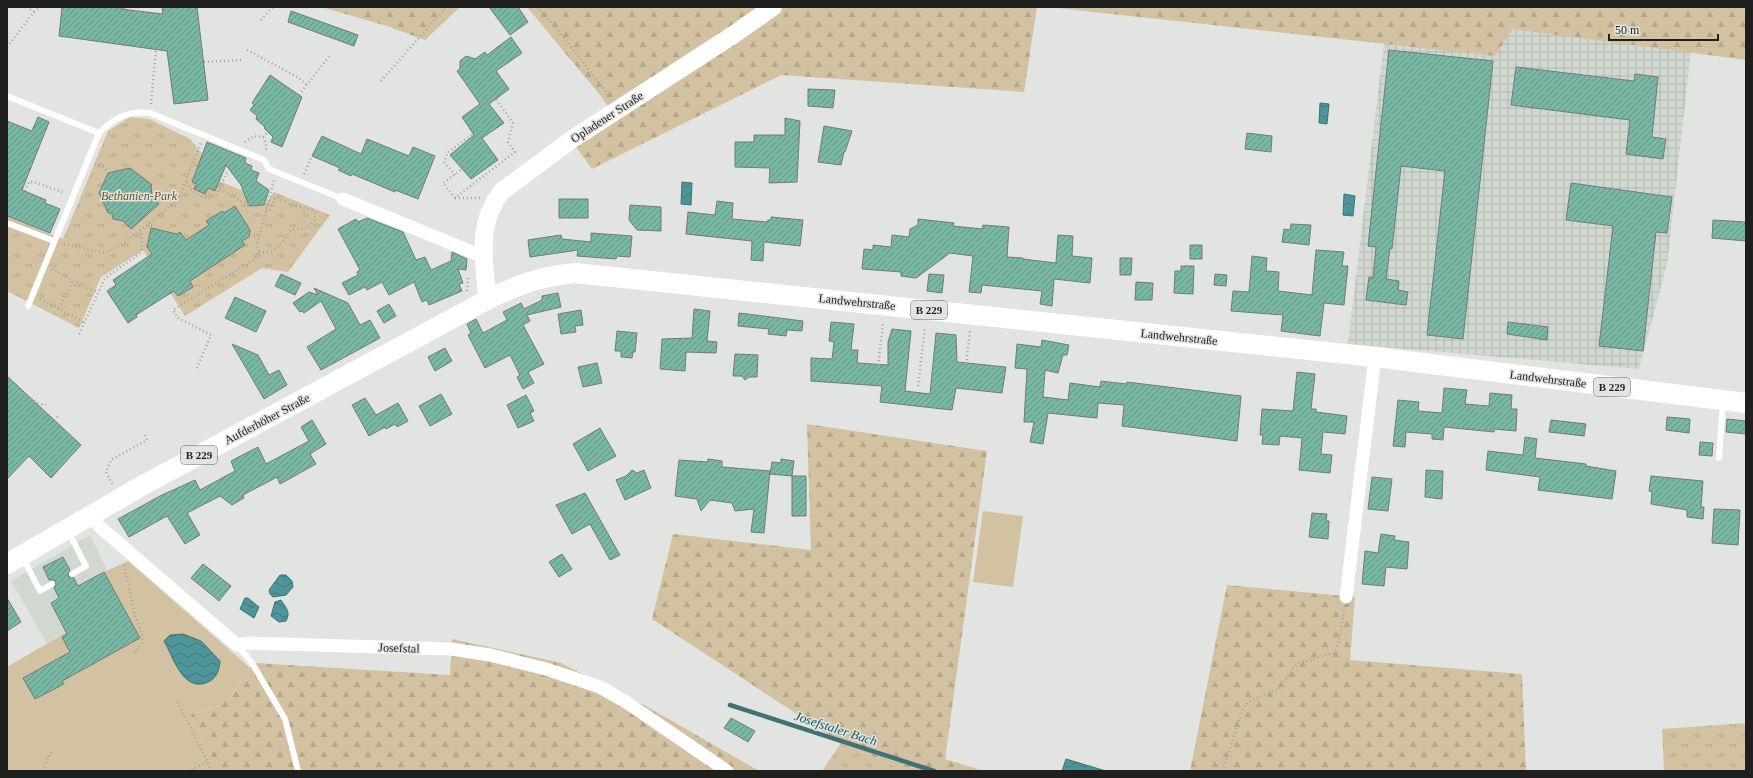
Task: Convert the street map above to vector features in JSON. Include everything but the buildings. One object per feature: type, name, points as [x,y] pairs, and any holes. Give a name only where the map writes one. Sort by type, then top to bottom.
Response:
[{"type":"main road","name":"Opladener Straße","points":[[487,300],[484,257],[485,221],[494,202],[501,192],[571,140],[733,35],[773,7]]},
{"type":"main road","name":"Landwehrstraße","points":[[487,300],[522,283],[544,277],[575,273],[1375,357],[1746,403]]},
{"type":"main road","name":"Aufderhöher Straße","points":[[14,560],[138,488],[487,300]]},
{"type":"street","points":[[343,199],[484,257]]},
{"type":"street","points":[[1346,597],[1375,357]]},
{"type":"street","points":[[91,516],[100,527],[237,645]]},
{"type":"street","name":"Josefstal","points":[[237,645],[249,643],[451,649],[490,655],[546,669],[600,687],[626,702],[727,771]]},
{"type":"lane","points":[[7,96],[99,133]]},
{"type":"lane","points":[[28,306],[99,133],[107,125],[128,113],[139,111],[150,113],[204,134],[264,160],[269,169],[343,199]]},
{"type":"lane","points":[[7,223],[54,242]]},
{"type":"lane","points":[[1719,458],[1723,400]]},
{"type":"lane","points":[[68,530],[86,566],[72,574]]},
{"type":"lane","points":[[14,560],[40,591],[52,584]]},
{"type":"lane","points":[[237,645],[252,663],[285,719],[298,771]]},
{"type":"path","points":[[27,7],[34,12]]},
{"type":"path","points":[[7,47],[34,12],[41,7]]},
{"type":"path","points":[[261,20],[273,7]]},
{"type":"path","points":[[381,80],[446,7]]},
{"type":"path","points":[[538,7],[559,31],[612,100]]},
{"type":"path","points":[[150,113],[156,49]]},
{"type":"path","points":[[247,50],[308,85]]},
{"type":"path","points":[[299,95],[330,55]]},
{"type":"path","points":[[204,62],[242,60]]},
{"type":"path","points":[[455,198],[515,152],[508,142],[513,123],[494,95]]},
{"type":"path","points":[[263,137],[268,132]]},
{"type":"path","points":[[54,242],[105,253],[123,244],[180,195],[204,134]]},
{"type":"path","points":[[455,174],[444,162],[448,152],[473,134]]},
{"type":"path","points":[[240,149],[246,141],[254,136],[263,137]]},
{"type":"path","points":[[263,137],[266,144],[264,160]]},
{"type":"path","points":[[301,182],[312,156]]},
{"type":"path","points":[[87,161],[103,167],[108,173]]},
{"type":"path","points":[[455,198],[443,183],[464,168]]},
{"type":"path","points":[[186,181],[189,188],[194,193],[205,198],[215,196],[220,189],[227,172]]},
{"type":"path","points":[[197,368],[211,335],[178,318],[173,310],[255,259],[259,252],[257,245],[277,172]]},
{"type":"path","points":[[25,191],[28,182],[34,182],[73,196]]},
{"type":"path","points":[[220,189],[249,206]]},
{"type":"path","points":[[259,252],[263,253],[279,248],[291,230],[307,228],[315,220],[312,210],[285,203],[277,197],[270,210],[266,211]]},
{"type":"path","points":[[455,198],[482,198]]},
{"type":"path","points":[[79,334],[109,273],[139,254],[142,249],[141,230]]},
{"type":"path","points":[[45,265],[98,293]]},
{"type":"path","points":[[59,308],[73,280]]},
{"type":"path","points":[[32,296],[85,322]]},
{"type":"path","points":[[877,377],[885,305]]},
{"type":"path","points":[[918,386],[926,310]]},
{"type":"path","points":[[964,384],[972,314]]},
{"type":"path","points":[[7,384],[40,404],[48,404]]},
{"type":"path","points":[[54,420],[59,415]]},
{"type":"path","points":[[113,486],[106,472],[111,460],[147,440],[145,434]]},
{"type":"path","points":[[117,542],[134,603],[136,616],[142,633],[142,643],[133,655]]},
{"type":"path","points":[[1223,771],[1243,707],[1252,700],[1279,689],[1293,668],[1300,663],[1334,653],[1339,641],[1346,597]]},
{"type":"path","points":[[178,702],[212,771]]},
{"type":"path","points":[[42,771],[51,752]]},
{"type":"path","points":[[188,771],[208,762]]},
{"type":"shaded area","points":[[1513,29],[1691,51],[1667,264],[1639,369],[1348,344],[1384,43],[1495,56]]},
{"type":"shaded area","points":[[90,535],[107,570],[104,572],[120,601],[47,643],[11,581]]},
{"type":"green space","points":[[321,7],[460,7],[425,40],[387,26]]},
{"type":"green space","points":[[527,7],[1037,7],[1024,92],[781,75],[592,169],[576,147],[618,120],[600,95]]},
{"type":"green space","points":[[1048,7],[1746,7],[1746,60],[1513,29],[1495,56]]},
{"type":"green space","name":"Bethanien-Park","points":[[130,117],[149,119],[190,139],[203,155],[192,181],[197,184],[194,189],[205,194],[208,188],[215,191],[219,181],[244,191],[249,206],[264,205],[274,192],[330,215],[288,272],[262,268],[185,316],[143,250],[101,277],[79,328],[7,291],[7,217],[63,239],[108,131]]},
{"type":"green space","points":[[807,424],[987,451],[945,759],[984,771],[906,771],[841,743],[652,619],[673,534],[811,550]]},
{"type":"green space","points":[[983,511],[1023,516],[1013,587],[973,582]]},
{"type":"green space","points":[[128,561],[249,667],[227,700],[213,708],[190,714],[218,771],[7,771],[7,667],[120,601],[104,572]]},
{"type":"green space","points":[[1227,585],[1355,597],[1350,660],[1522,674],[1526,771],[1190,771]]},
{"type":"green space","points":[[452,639],[561,663],[653,710],[759,771],[218,771],[190,714],[210,709],[221,704],[231,696],[249,668],[256,663],[450,675]]},
{"type":"green space","points":[[1746,723],[1746,771],[1664,771],[1662,729]]},
{"type":"green space","points":[[841,743],[906,771],[822,771]]},
{"type":"water","points":[[1320,103],[1329,104],[1327,124],[1319,123]]},
{"type":"water","points":[[682,182],[692,183],[691,205],[681,204]]},
{"type":"water","points":[[1344,194],[1355,196],[1353,216],[1343,215]]},
{"type":"water","points":[[280,575],[286,575],[292,581],[293,587],[286,595],[273,597],[269,590]]},
{"type":"water","points":[[245,598],[248,598],[259,607],[254,618],[240,609]]},
{"type":"water","points":[[281,600],[287,610],[288,615],[286,621],[279,622],[271,616],[275,602]]},
{"type":"water","points":[[183,634],[201,641],[220,661],[219,669],[216,675],[206,683],[198,684],[191,682],[179,671],[164,641],[170,635]]},
{"type":"water","points":[[1066,759],[1106,771],[1062,771]]},
{"type":"waterway","name":"Josefstaler Bach","points":[[730,705],[934,771]]}]
